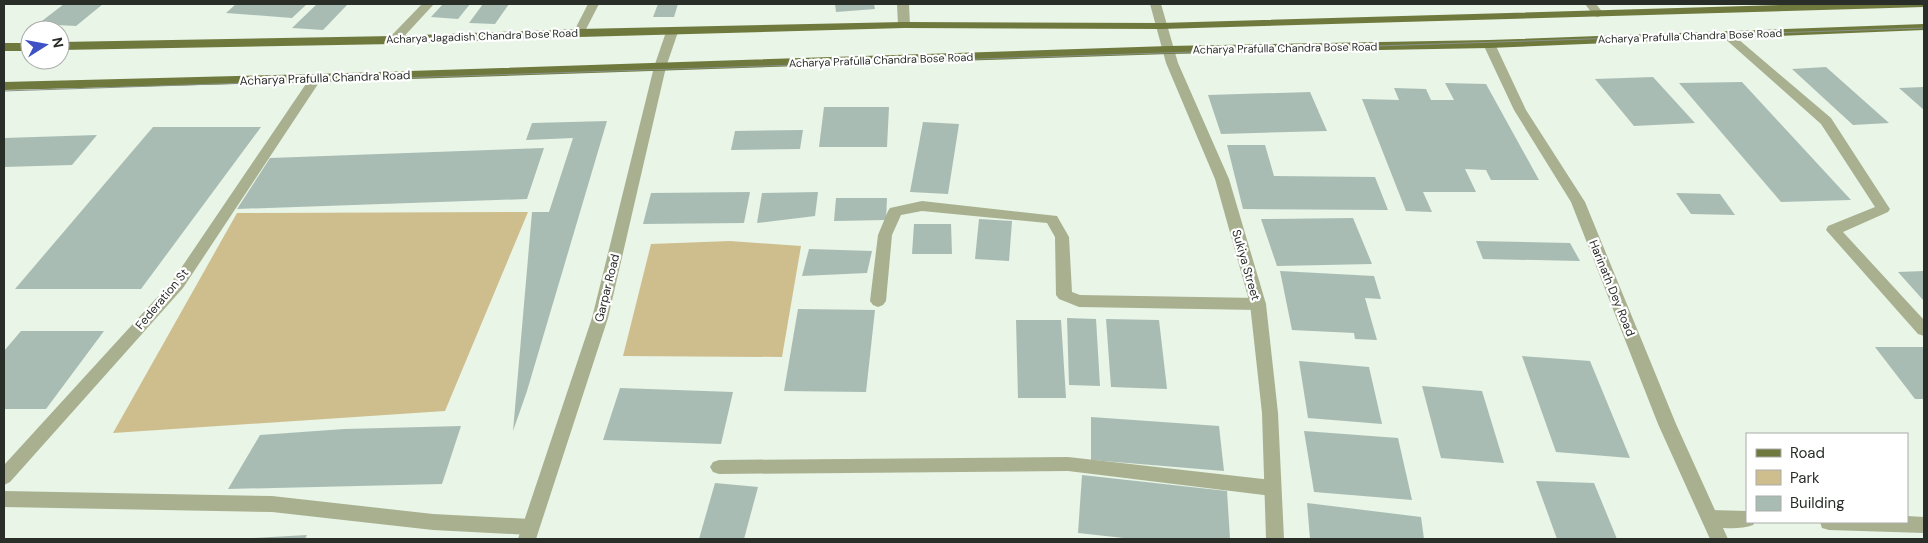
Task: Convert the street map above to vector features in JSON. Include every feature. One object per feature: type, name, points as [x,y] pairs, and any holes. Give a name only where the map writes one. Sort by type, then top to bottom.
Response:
[{"type":"main road","name":"Acharya Prafulla Chandra Bose Road","points":[[904,25],[1161,26],[1924,4]]},
{"type":"main road","name":"Acharya Jagadish Chandra Bose Road","points":[[70,46],[394,40],[579,32],[672,32],[904,25]]},
{"type":"main road","name":"Acharya Prafulla Chandra Bose Road","points":[[653,67],[1168,50],[1489,44],[1924,27]]},
{"type":"main road","points":[[4,47],[20,47]]},
{"type":"main road","name":"Acharya Prafulla Chandra Road","points":[[4,86],[653,67]]},
{"type":"street","points":[[394,40],[428,4]]},
{"type":"street","points":[[579,32],[593,4]]},
{"type":"street","points":[[903,4],[904,25]]},
{"type":"street","name":"Sukiya Street","points":[[1155,4],[1172,63],[1222,178],[1258,304],[1270,413],[1275,539]]},
{"type":"street","points":[[1590,4],[1598,14]]},
{"type":"street","name":"Garpar Road","points":[[529,533],[600,318],[653,67],[672,32]]},
{"type":"street","points":[[1727,35],[1826,121],[1883,209],[1833,230],[1924,330]]},
{"type":"street","name":"Harinath Dey Road","points":[[1489,44],[1520,110],[1578,202],[1667,424],[1719,539]]},
{"type":"street","name":"Federation St","points":[[4,477],[178,284],[316,78]]},
{"type":"street","points":[[878,301],[885,235],[895,210],[922,206],[1052,219],[1062,237],[1064,295],[1079,301],[1258,304]]},
{"type":"street","points":[[719,467],[1068,464],[1272,488]]},
{"type":"street","points":[[4,499],[272,504],[529,533]]},
{"type":"street","points":[[1710,518],[1746,519]]},
{"type":"street","points":[[1861,523],[1924,525]]},
{"type":"green space","points":[[528,212],[445,411],[113,433],[237,213]]},
{"type":"green space","points":[[730,241],[801,246],[782,357],[623,356],[651,244]]},
{"type":"building","points":[[64,4],[103,4],[76,26],[70,26],[70,20],[43,20]]},
{"type":"building","points":[[236,4],[307,4],[292,18],[226,13]]},
{"type":"building","points":[[317,4],[348,4],[323,30],[292,28]]},
{"type":"building","points":[[443,4],[470,4],[458,19],[431,17]]},
{"type":"building","points":[[483,4],[509,4],[495,24],[469,23]]},
{"type":"building","points":[[658,4],[678,4],[674,17],[653,17]]},
{"type":"building","points":[[835,4],[874,4],[875,9],[836,12]]},
{"type":"building","points":[[1826,67],[1889,123],[1853,125],[1792,69]]},
{"type":"building","points":[[1653,77],[1695,123],[1634,126],[1595,79]]},
{"type":"building","points":[[1742,82],[1851,200],[1781,202],[1679,83]]},
{"type":"building","points":[[1445,83],[1486,84],[1539,180],[1491,180],[1486,170],[1465,169],[1476,192],[1423,192],[1432,212],[1406,211],[1362,99],[1399,100],[1394,88],[1426,89],[1431,100],[1454,100]]},
{"type":"building","points":[[1924,87],[1924,110],[1899,88]]},
{"type":"building","points":[[1310,92],[1327,131],[1221,134],[1208,95]]},
{"type":"building","points":[[824,107],[889,107],[887,147],[819,147]]},
{"type":"building","points":[[607,121],[527,391],[513,431],[532,212],[549,212],[573,138],[526,140],[532,123]]},
{"type":"building","points":[[923,122],[959,124],[948,194],[910,192]]},
{"type":"building","points":[[153,127],[261,127],[141,289],[15,289]]},
{"type":"building","points":[[803,130],[800,149],[731,150],[735,131]]},
{"type":"building","points":[[97,135],[72,165],[4,167],[4,138]]},
{"type":"building","points":[[1227,145],[1265,145],[1274,176],[1375,177],[1388,210],[1243,209]]},
{"type":"building","points":[[544,148],[527,199],[237,209],[270,158]]},
{"type":"building","points":[[750,192],[744,223],[643,224],[651,193]]},
{"type":"building","points":[[818,192],[815,216],[757,223],[762,193]]},
{"type":"building","points":[[1676,193],[1720,194],[1735,215],[1691,214]]},
{"type":"building","points":[[836,198],[887,198],[886,220],[834,221]]},
{"type":"building","points":[[1353,218],[1372,264],[1277,266],[1261,219]]},
{"type":"building","points":[[979,219],[1012,221],[1009,261],[975,259]]},
{"type":"building","points":[[914,224],[951,224],[952,254],[912,254]]},
{"type":"building","points":[[1476,241],[1570,243],[1580,261],[1483,259]]},
{"type":"building","points":[[809,249],[872,251],[867,273],[802,276]]},
{"type":"building","points":[[1280,271],[1374,276],[1381,299],[1365,298],[1377,340],[1355,339],[1354,333],[1292,330]]},
{"type":"building","points":[[1924,271],[1924,301],[1898,272]]},
{"type":"building","points":[[798,309],[875,310],[866,392],[784,391]]},
{"type":"building","points":[[1067,318],[1096,319],[1100,386],[1069,385]]},
{"type":"building","points":[[1106,319],[1159,320],[1167,389],[1111,387]]},
{"type":"building","points":[[1016,320],[1061,320],[1066,398],[1018,398]]},
{"type":"building","points":[[21,331],[104,331],[46,409],[4,409],[4,351]]},
{"type":"building","points":[[1875,347],[1924,347],[1924,399],[1915,399]]},
{"type":"building","points":[[1522,356],[1590,361],[1630,458],[1556,452]]},
{"type":"building","points":[[1299,361],[1369,367],[1382,424],[1308,418]]},
{"type":"building","points":[[1422,386],[1482,391],[1504,463],[1441,458]]},
{"type":"building","points":[[620,388],[733,392],[721,444],[603,440]]},
{"type":"building","points":[[1091,417],[1219,426],[1224,471],[1091,460]]},
{"type":"building","points":[[461,426],[442,484],[228,489],[260,435],[344,429]]},
{"type":"building","points":[[1304,431],[1398,438],[1412,500],[1314,492]]},
{"type":"building","points":[[1082,475],[1227,491],[1230,539],[1133,539],[1078,533]]},
{"type":"building","points":[[1536,481],[1594,483],[1617,539],[1557,539]]},
{"type":"building","points":[[715,483],[758,487],[744,539],[699,539]]},
{"type":"building","points":[[1307,503],[1421,517],[1424,539],[1310,539]]},
{"type":"building","points":[[307,535],[305,539],[252,539],[252,538]]},
{"type":"tram line","points":[[4,91],[1924,28]]}]
